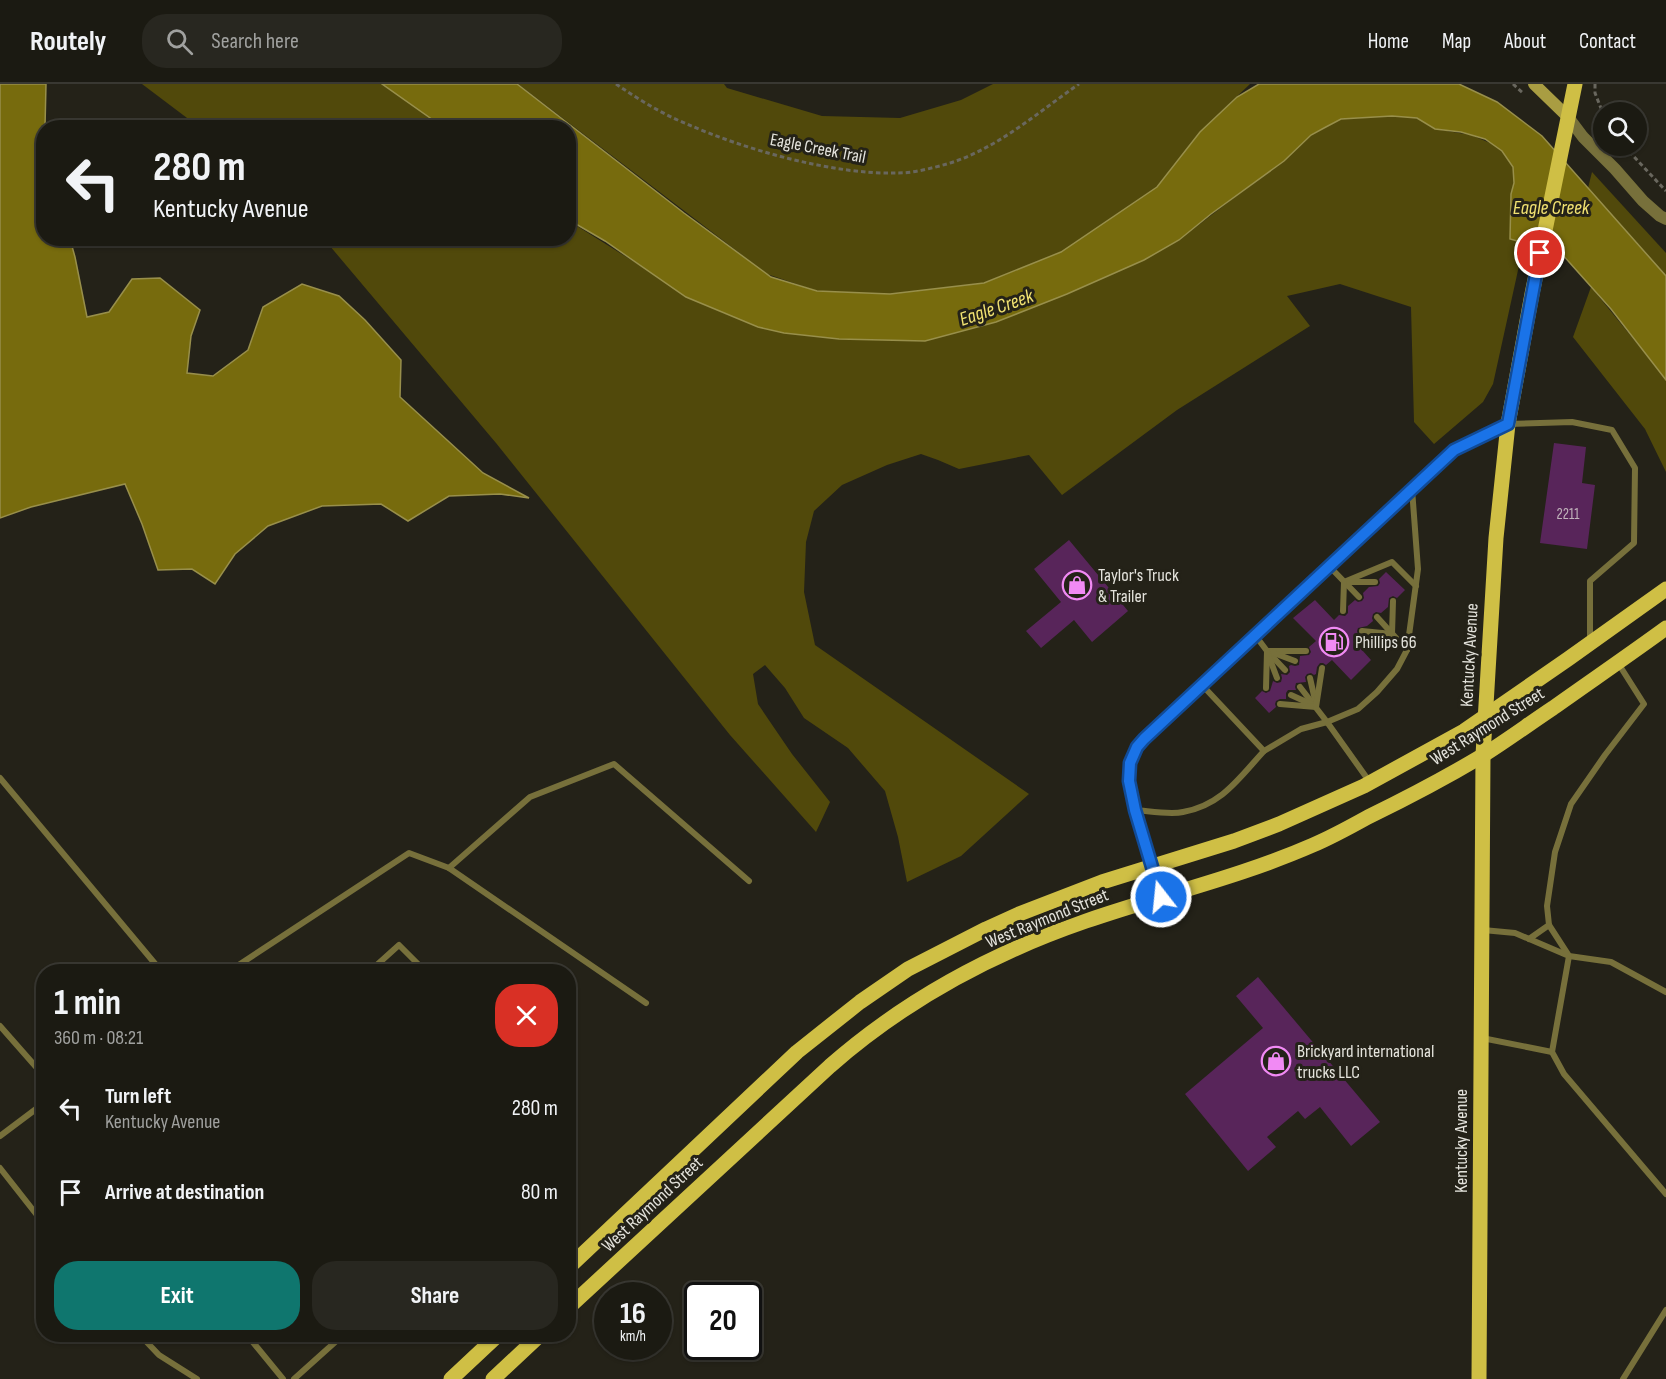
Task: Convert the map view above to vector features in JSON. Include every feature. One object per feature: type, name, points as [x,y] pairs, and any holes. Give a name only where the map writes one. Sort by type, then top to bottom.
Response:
[{"type":"main road","points":[[1534,84],[1568,117]]},
{"type":"main road","name":"Kentucky Avenue","points":[[1479,1379],[1483,755],[1495,549],[1508,424],[1575,84]]},
{"type":"main road","name":"West Raymond Street","points":[[576,1260],[797,1052],[833,1022],[908,969],[1008,919],[1102,882],[1234,841],[1331,802],[1370,783],[1456,736],[1485,717],[1666,589]]},
{"type":"main road","name":"West Raymond Street","points":[[576,1301],[830,1066],[880,1024],[948,983],[1058,931],[1259,866],[1314,845],[1408,797],[1483,755],[1666,628]]},
{"type":"main road","points":[[451,1379],[491,1342]]},
{"type":"main road","points":[[493,1379],[533,1342]]},
{"type":"street","points":[[1568,117],[1583,137],[1643,201],[1666,219]]},
{"type":"lane","points":[[1161,897],[1135,810],[1129,781],[1129,770],[1137,747],[1454,450],[1508,424],[1572,422],[1612,430],[1635,468],[1634,543],[1590,581],[1590,643]]},
{"type":"lane","points":[[1135,810],[1181,813],[1205,806],[1224,794],[1264,750],[1301,729],[1327,722],[1358,709],[1397,669],[1407,650],[1418,569],[1412,489]]},
{"type":"lane","points":[[1344,582],[1392,562],[1416,586]]},
{"type":"lane","points":[[1329,566],[1359,597]]},
{"type":"lane","points":[[1344,582],[1375,582]]},
{"type":"lane","points":[[1343,611],[1344,582]]},
{"type":"lane","points":[[1392,634],[1393,602]]},
{"type":"lane","points":[[1377,617],[1407,650]]},
{"type":"lane","points":[[1362,631],[1392,634]]},
{"type":"lane","points":[[1255,635],[1285,670]]},
{"type":"lane","points":[[1267,651],[1306,651]]},
{"type":"lane","points":[[1267,651],[1295,661]]},
{"type":"lane","points":[[1267,651],[1277,678]]},
{"type":"lane","points":[[1266,688],[1267,651]]},
{"type":"lane","points":[[1618,663],[1644,704],[1605,754],[1571,804],[1555,852],[1547,906],[1549,925],[1569,956],[1552,1052],[1564,1074],[1666,1194]]},
{"type":"lane","points":[[1316,707],[1322,668]]},
{"type":"lane","points":[[1310,678],[1316,707]]},
{"type":"lane","points":[[1202,685],[1264,750]]},
{"type":"lane","points":[[1300,687],[1370,783]]},
{"type":"lane","points":[[1291,694],[1316,707]]},
{"type":"lane","points":[[1280,704],[1316,707]]},
{"type":"lane","points":[[449,868],[530,797],[614,764],[748,881]]},
{"type":"lane","points":[[0,778],[155,964]]},
{"type":"lane","points":[[240,964],[409,853],[449,868],[646,1003]]},
{"type":"lane","points":[[1529,939],[1549,925]]},
{"type":"lane","points":[[1482,930],[1515,933],[1569,956],[1611,962],[1666,992]]},
{"type":"lane","points":[[378,964],[399,945],[418,964]]},
{"type":"lane","points":[[0,1026],[36,1067]]},
{"type":"lane","points":[[1481,1038],[1552,1052]]},
{"type":"lane","points":[[0,1136],[36,1109]]},
{"type":"lane","points":[[0,1168],[36,1214]]},
{"type":"lane","points":[[1623,1379],[1666,1310]]},
{"type":"lane","points":[[147,1342],[159,1355],[197,1379]]},
{"type":"lane","points":[[253,1342],[283,1379]]},
{"type":"lane","points":[[294,1379],[335,1342]]},
{"type":"path","name":"Eagle Creek Trail","points":[[616,84],[686,124],[750,148],[847,170],[899,173],[924,170],[976,153],[1001,139],[1079,84]]},
{"type":"path","points":[[1595,84],[1599,102]]},
{"type":"path","points":[[1633,156],[1666,191]]},
{"type":"shaded area","points":[[142,84],[390,84],[434,120],[190,120]]},
{"type":"shaded area","points":[[518,84],[724,84],[727,88],[822,116],[900,118],[961,100],[993,84],[1250,84],[1200,132],[1157,187],[1061,252],[984,283],[890,294],[817,291],[767,274],[576,128],[576,120],[565,120]]},
{"type":"shaded area","points":[[1394,112],[1417,118],[1435,129],[1471,135],[1502,151],[1513,167],[1510,239],[1524,243],[1493,384],[1483,402],[1434,444],[1414,422],[1411,307],[1340,284],[1287,296],[1310,326],[1177,410],[1062,495],[1029,455],[959,469],[921,454],[887,465],[842,485],[814,511],[806,542],[804,592],[815,645],[1029,794],[961,856],[907,882],[898,837],[885,791],[848,748],[804,718],[785,688],[765,665],[753,674],[758,704],[792,754],[830,802],[816,832],[730,735],[496,443],[330,246],[576,246],[576,225],[652,273],[723,313],[784,333],[1156,253],[1179,240],[1266,175],[1311,135],[1341,119]]},
{"type":"shaded area","points":[[1592,172],[1666,253],[1666,279],[1588,188]]},
{"type":"shaded area","points":[[1591,287],[1666,379],[1666,472],[1645,429],[1573,337]]},
{"type":"water","points":[[0,84],[46,84],[45,120],[36,120],[36,246],[72,246],[87,317],[109,312],[132,279],[160,278],[200,310],[191,336],[187,373],[213,376],[248,350],[263,307],[302,284],[339,296],[365,320],[401,360],[400,397],[483,473],[529,498],[500,494],[449,496],[408,521],[381,504],[322,506],[268,526],[235,554],[215,584],[192,569],[158,570],[125,484],[31,507],[0,518]]},
{"type":"water","name":"Eagle Creek","points":[[382,84],[517,84],[564,120],[433,120]]},
{"type":"water","name":"Eagle Creek","points":[[1259,84],[1459,84],[1497,102],[1542,136],[1666,276],[1666,380],[1611,309],[1561,253],[1510,239],[1513,167],[1502,151],[1485,139],[1461,132],[1435,129],[1417,118],[1392,116],[1341,119],[1311,135],[1284,161],[1179,240],[1144,260],[996,322],[925,341],[839,339],[784,333],[758,327],[686,297],[605,241],[576,224],[576,130],[771,277],[817,291],[890,294],[984,283],[1061,252],[1157,187],[1200,132],[1237,97]]},
{"type":"building","points":[[1554,443],[1586,447],[1582,483],[1595,485],[1587,549],[1540,543]]},
{"type":"building","name":"Taylor's Truck & Trailer","points":[[1069,540],[1128,611],[1092,642],[1074,620],[1041,648],[1026,631],[1061,602],[1034,569]]},
{"type":"building","points":[[1386,572],[1405,590],[1397,598],[1393,596],[1389,598],[1388,607],[1381,613],[1373,614],[1373,621],[1367,626],[1358,628],[1358,635],[1353,640],[1371,660],[1351,680],[1332,660],[1326,665],[1320,663],[1316,674],[1307,674],[1306,682],[1296,683],[1296,690],[1288,690],[1286,699],[1276,701],[1276,707],[1269,713],[1255,698],[1262,691],[1266,693],[1270,691],[1273,681],[1281,682],[1281,674],[1287,675],[1291,665],[1299,665],[1300,656],[1309,655],[1311,652],[1309,647],[1316,641],[1293,618],[1315,600],[1334,620],[1339,615],[1345,616],[1348,613],[1348,606],[1355,600],[1362,601],[1363,593],[1369,587],[1378,586],[1379,579]]},
{"type":"building","name":"Brickyard international trucks LLC","points":[[1258,977],[1380,1122],[1351,1146],[1320,1107],[1305,1119],[1298,1111],[1267,1137],[1276,1147],[1248,1171],[1185,1094],[1263,1028],[1236,996]]},
{"type":"place","name":"Taylor's Truck & Trailer","points":[[1077,585]]},
{"type":"place","name":"Phillips 66","points":[[1334,642]]},
{"type":"place","name":"Brickyard international trucks LLC","points":[[1276,1061]]},
{"type":"route","points":[[1161,897],[1135,810],[1129,781],[1130,763],[1137,747],[1454,450],[1508,424],[1540,253]]}]
